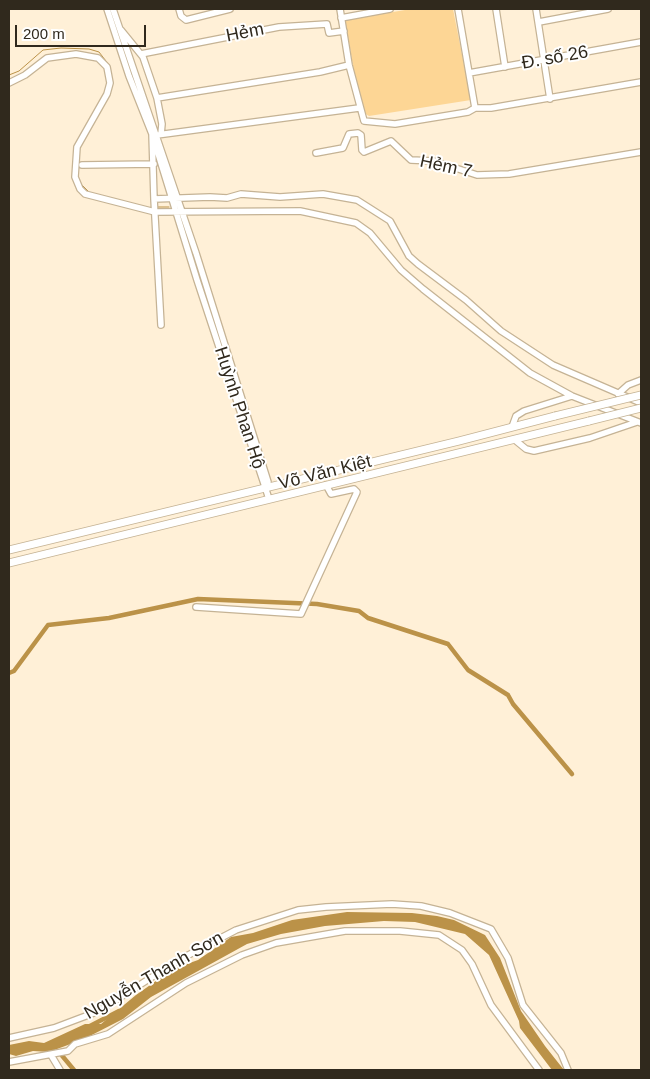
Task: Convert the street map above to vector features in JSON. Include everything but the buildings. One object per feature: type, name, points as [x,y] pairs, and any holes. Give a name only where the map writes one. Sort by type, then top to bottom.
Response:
[{"type":"main road","name":"Võ Văn Kiệt","points":[[9,550],[641,394]]},
{"type":"main road","name":"Võ Văn Kiệt","points":[[9,563],[641,408]]},
{"type":"street","name":"Huỳnh Phan Hộ","points":[[107,9],[129,76],[157,134]]},
{"type":"street","name":"Huỳnh Phan Hộ","points":[[113,9],[157,134],[262,483],[266,486],[269,499]]},
{"type":"street","points":[[179,9],[181,16],[186,20],[230,9]]},
{"type":"street","points":[[316,153],[343,148],[349,134],[358,133],[364,122],[349,65],[340,9]]},
{"type":"street","points":[[341,18],[390,9]]},
{"type":"street","points":[[458,9],[475,108]]},
{"type":"street","points":[[496,9],[505,67]]},
{"type":"street","points":[[536,9],[550,99]]},
{"type":"street","points":[[538,22],[608,9]]},
{"type":"street","name":"Hẻm","points":[[141,54],[279,27],[327,24],[329,33],[344,31]]},
{"type":"street","points":[[120,28],[141,54],[157,98],[162,124],[157,134],[154,164],[154,228],[161,325]]},
{"type":"street","name":"Đ. số 26","points":[[469,73],[641,42]]},
{"type":"street","points":[[9,83],[25,75],[47,58],[84,54],[102,60],[107,68],[110,84],[107,94],[77,147],[74,171],[82,192],[89,196],[155,211],[300,211],[356,223],[374,238],[406,275],[473,330],[530,373],[572,396],[639,422]]},
{"type":"street","points":[[157,98],[320,72],[349,65]]},
{"type":"street","points":[[364,122],[395,124],[468,112],[475,108],[491,108],[550,99],[641,82]]},
{"type":"street","points":[[157,134],[359,108]]},
{"type":"street","name":"Hẻm 7","points":[[358,133],[361,135],[362,150],[364,152],[391,141],[411,160],[434,161],[477,175],[509,174],[641,152]]},
{"type":"street","points":[[82,165],[154,164]]},
{"type":"street","points":[[154,200],[227,198],[241,194],[280,196],[323,194],[357,200],[390,221],[410,256],[418,264],[466,300],[502,331],[556,368],[641,403]]},
{"type":"street","points":[[618,394],[628,385],[641,380]]},
{"type":"street","points":[[512,427],[516,416],[524,411],[572,396]]},
{"type":"street","points":[[515,440],[526,449],[534,450],[590,438],[639,422]]},
{"type":"street","points":[[196,607],[301,614],[357,492],[354,489],[333,494],[329,492],[326,485]]},
{"type":"street","name":"Nguyễn Thanh Sơn","points":[[9,1038],[54,1028],[99,1011],[177,960],[236,930],[298,910],[392,904],[421,906],[450,913],[491,929],[508,958],[523,1005],[561,1054],[568,1070]]},
{"type":"street","points":[[9,1062],[53,1054],[70,1049],[75,1044],[108,1034],[186,983],[242,955],[276,943],[344,930],[400,930],[439,935],[462,950],[472,964],[491,1005],[539,1070]]},
{"type":"street","points":[[53,1054],[60,1070]]},
{"type":"shaded area","points":[[411,9],[453,9],[471,100],[369,116],[361,111],[345,20]]},
{"type":"shaded area","points":[[347,912],[412,913],[437,916],[454,920],[485,935],[500,958],[521,1011],[564,1070],[552,1070],[520,1028],[519,1021],[489,955],[465,934],[415,922],[384,921],[325,926],[281,934],[247,944],[151,997],[123,1019],[84,1039],[49,1052],[33,1051],[16,1056],[9,1054],[9,1045],[29,1041],[44,1043],[85,1024],[101,1024],[136,995],[173,969],[198,960],[231,937],[253,933],[292,920]]},
{"type":"waterway","points":[[9,75],[19,71],[43,50],[61,48],[89,49],[99,52],[109,65]]},
{"type":"waterway","points":[[110,69],[112,79]]},
{"type":"waterway","points":[[81,184],[90,193]]},
{"type":"waterway","points":[[157,207],[169,207]]},
{"type":"waterway","points":[[9,673],[14,671],[48,625],[109,618],[198,599],[317,604],[359,611],[368,618],[448,644],[468,670],[508,695],[513,704],[572,774]]},
{"type":"waterway","points":[[88,1027],[119,1011]]},
{"type":"waterway","points":[[59,1052],[74,1070]]}]
